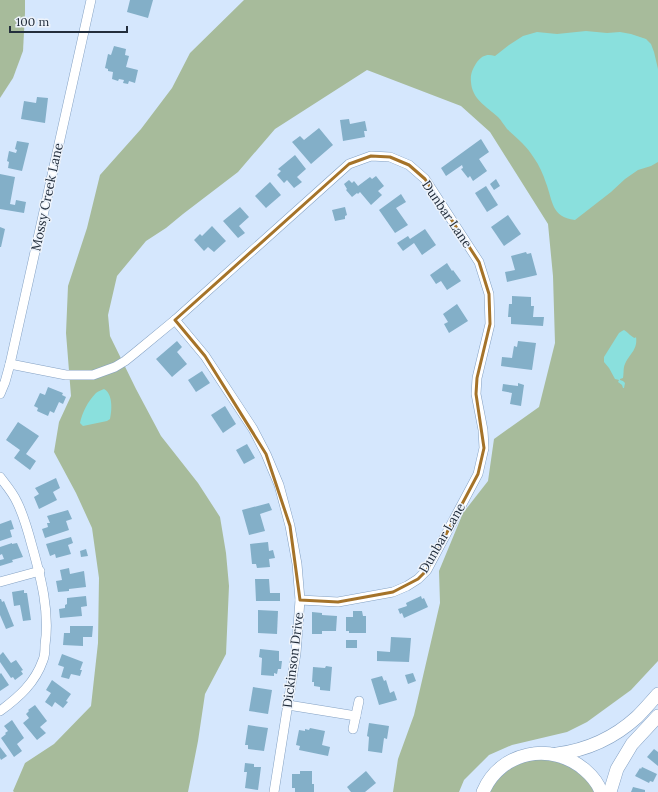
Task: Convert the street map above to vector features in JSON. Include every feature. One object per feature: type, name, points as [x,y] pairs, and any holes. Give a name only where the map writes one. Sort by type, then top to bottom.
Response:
[{"type":"street","name":"Mossy Creek Lane","points":[[0,394],[10,364],[91,0]]},
{"type":"street","name":"Dunbar Lane","points":[[10,364],[66,375],[93,376],[115,367],[125,361],[175,320],[349,164],[371,156],[390,157],[409,166],[425,179],[479,262],[489,294],[490,324],[476,378],[476,394],[483,430],[484,448],[478,474],[427,570],[418,579],[393,592],[338,602],[300,600]]},
{"type":"street","name":"Dickinson Drive","points":[[175,320],[205,356],[253,430],[266,454],[279,485],[290,526],[297,564],[300,600],[296,653],[274,792]]},
{"type":"street","points":[[0,477],[17,503],[27,528],[40,571],[46,607],[44,659],[31,684],[14,700],[0,710]]},
{"type":"street","points":[[0,582],[40,571]]},
{"type":"street","points":[[483,792],[486,785],[496,772],[514,759],[533,753],[556,754],[572,752],[599,743],[620,730],[636,717],[658,694]]},
{"type":"street","points":[[353,729],[359,701]]},
{"type":"street","points":[[288,705],[356,716]]},
{"type":"street","points":[[610,792],[617,769],[632,744],[658,716]]},
{"type":"street","points":[[556,754],[577,763],[590,775],[601,792]]},
{"type":"highlighted area","points":[[371,156],[390,157],[409,165],[425,179],[479,262],[489,294],[490,324],[477,378],[476,394],[484,448],[478,474],[427,570],[418,579],[393,592],[338,602],[300,600],[290,526],[266,454],[205,356],[175,320],[349,164]]},
{"type":"shaded area","points":[[0,0],[25,0],[25,13],[23,51],[13,78],[0,98]]},
{"type":"shaded area","points":[[244,0],[658,0],[658,661],[631,690],[587,722],[567,732],[512,745],[489,755],[464,780],[459,792],[393,792],[398,759],[414,715],[440,603],[439,571],[463,513],[488,481],[494,439],[539,407],[555,343],[553,276],[548,224],[490,132],[461,106],[367,70],[275,129],[238,172],[166,228],[146,241],[117,276],[108,315],[110,336],[161,436],[198,483],[220,517],[226,553],[229,586],[226,654],[205,694],[188,792],[14,792],[13,791],[25,763],[54,744],[91,706],[98,643],[99,578],[92,528],[76,493],[54,452],[59,422],[71,396],[66,333],[68,286],[87,228],[100,175],[141,129],[172,88],[190,53]]},
{"type":"shaded area","points":[[586,31],[607,33],[620,32],[631,34],[646,39],[651,44],[658,69],[658,162],[638,170],[625,179],[575,220],[567,218],[557,212],[536,161],[525,146],[507,129],[498,117],[484,106],[477,98],[472,88],[471,76],[477,62],[483,56],[495,56],[523,36],[537,32],[557,34]]},
{"type":"shaded area","points":[[624,330],[635,338],[636,337],[636,345],[624,366],[623,378],[620,379],[625,383],[623,388],[618,382],[619,380],[615,379],[604,362],[604,357],[619,333]]},
{"type":"shaded area","points":[[104,389],[107,391],[110,398],[110,419],[83,426],[80,423],[88,403],[96,393]]},
{"type":"shaded area","points":[[526,759],[568,761],[599,792],[489,792],[492,785],[504,772],[513,765]]},
{"type":"building","points":[[130,0],[153,0],[148,18],[127,12]]},
{"type":"building","points":[[114,46],[126,49],[125,55],[129,56],[126,67],[138,70],[135,83],[129,81],[128,84],[123,83],[124,80],[119,79],[118,81],[112,79],[113,72],[108,71],[108,69],[105,68],[108,54],[111,55]]},
{"type":"building","points":[[37,97],[48,98],[45,123],[21,119],[24,101],[36,103]]},
{"type":"building","points":[[349,119],[350,124],[365,121],[367,131],[364,131],[365,137],[343,141],[340,120]]},
{"type":"building","points":[[319,128],[333,145],[311,164],[292,142],[300,136],[304,140]]},
{"type":"building","points":[[481,139],[489,152],[479,159],[487,171],[473,181],[470,176],[468,178],[461,169],[463,168],[462,165],[446,176],[441,168]]},
{"type":"building","points":[[17,141],[29,143],[22,171],[8,168],[9,162],[7,161],[9,151],[16,153],[17,150],[15,149]]},
{"type":"building","points":[[295,155],[306,169],[297,177],[302,182],[294,188],[287,180],[284,183],[277,175],[281,171],[278,169]]},
{"type":"building","points":[[0,174],[15,177],[10,204],[15,205],[16,200],[26,202],[24,213],[0,209]]},
{"type":"building","points":[[376,176],[384,186],[378,191],[382,195],[371,205],[360,192],[352,197],[346,190],[347,189],[344,184],[349,180],[352,183],[354,181],[358,186],[370,177],[372,179]]},
{"type":"building","points":[[496,179],[500,186],[494,190],[490,184]]},
{"type":"building","points":[[270,182],[281,195],[266,208],[255,196]]},
{"type":"building","points":[[486,186],[498,205],[487,212],[475,193]]},
{"type":"building","points":[[401,194],[406,202],[396,208],[408,225],[395,233],[379,210]]},
{"type":"building","points":[[240,207],[249,217],[239,226],[245,233],[238,238],[223,221]]},
{"type":"building","points":[[345,207],[347,215],[345,216],[345,219],[335,221],[332,210]]},
{"type":"building","points":[[508,215],[521,234],[504,246],[491,227]]},
{"type":"building","points":[[212,226],[226,241],[214,252],[208,247],[204,251],[194,240],[200,234],[202,236]]},
{"type":"building","points":[[0,227],[5,229],[1,247],[0,247]]},
{"type":"building","points":[[425,229],[436,245],[422,255],[414,243],[403,251],[397,243],[408,236],[410,239]]},
{"type":"building","points":[[526,252],[527,254],[531,253],[537,275],[507,282],[505,272],[515,270],[511,256]]},
{"type":"building","points":[[447,263],[461,281],[447,290],[441,281],[436,284],[430,275]]},
{"type":"building","points":[[512,296],[531,297],[531,306],[534,306],[533,317],[544,317],[543,326],[511,324],[511,317],[508,317],[509,304],[512,304]]},
{"type":"building","points":[[457,304],[468,321],[449,333],[444,324],[448,322],[443,314]]},
{"type":"building","points":[[177,341],[182,347],[177,352],[187,364],[172,377],[156,359]]},
{"type":"building","points":[[518,341],[536,343],[532,370],[501,366],[502,357],[512,358],[514,346],[517,347]]},
{"type":"building","points":[[202,371],[210,383],[196,392],[188,380]]},
{"type":"building","points":[[518,383],[524,385],[521,406],[510,404],[512,393],[502,391],[503,384],[518,386]]},
{"type":"building","points":[[48,387],[63,393],[62,395],[66,397],[63,404],[59,402],[54,413],[50,411],[48,416],[37,411],[38,408],[34,406],[40,393],[45,395]]},
{"type":"building","points":[[225,406],[236,424],[223,433],[211,415]]},
{"type":"building","points":[[18,422],[39,436],[26,454],[36,461],[30,470],[14,458],[20,450],[6,440]]},
{"type":"building","points":[[247,444],[255,458],[244,464],[236,450]]},
{"type":"building","points":[[56,478],[60,488],[53,492],[57,500],[39,509],[34,497],[39,494],[35,488]]},
{"type":"building","points":[[269,503],[272,510],[260,514],[265,531],[249,535],[242,510]]},
{"type":"building","points":[[68,510],[72,519],[66,521],[69,530],[45,538],[42,529],[48,527],[47,523],[50,523],[47,516]]},
{"type":"building","points":[[11,520],[14,529],[10,530],[12,537],[0,541],[0,524]]},
{"type":"building","points":[[71,537],[73,543],[68,545],[71,554],[56,558],[55,554],[50,556],[46,544]]},
{"type":"building","points":[[268,542],[269,551],[273,550],[275,558],[269,559],[270,567],[257,568],[256,564],[252,564],[250,544]]},
{"type":"building","points":[[17,543],[23,557],[12,560],[13,562],[0,566],[0,560],[4,559],[2,554],[0,555],[0,547]]},
{"type":"building","points":[[86,549],[88,556],[81,557],[80,551]]},
{"type":"building","points":[[69,568],[70,574],[84,571],[86,587],[58,592],[56,581],[62,580],[60,570]]},
{"type":"building","points":[[255,579],[269,579],[270,593],[280,593],[280,601],[256,601]]},
{"type":"building","points":[[24,590],[24,593],[27,593],[31,620],[23,621],[20,605],[14,606],[12,592]]},
{"type":"building","points":[[86,596],[87,606],[81,607],[82,616],[60,618],[59,609],[65,608],[67,598]]},
{"type":"building","points":[[421,596],[422,599],[424,598],[428,607],[404,618],[398,609],[407,606],[406,603]]},
{"type":"building","points":[[0,599],[2,602],[4,601],[14,626],[6,629],[0,615]]},
{"type":"building","points":[[258,610],[278,611],[277,634],[258,633]]},
{"type":"building","points":[[353,611],[362,611],[363,616],[366,616],[366,633],[349,633],[349,631],[346,631],[346,617],[353,617]]},
{"type":"building","points":[[312,612],[322,613],[322,615],[337,616],[336,631],[322,631],[322,634],[312,634]]},
{"type":"building","points":[[70,626],[93,626],[92,637],[83,637],[83,646],[63,645],[64,633],[70,633]]},
{"type":"building","points":[[391,637],[411,638],[409,662],[377,661],[377,651],[390,652]]},
{"type":"building","points":[[346,640],[357,640],[357,648],[346,648]]},
{"type":"building","points":[[260,649],[279,651],[279,661],[282,661],[281,669],[278,669],[277,674],[274,673],[274,676],[261,675],[262,658],[259,657]]},
{"type":"building","points":[[3,652],[11,663],[16,660],[23,670],[21,671],[23,674],[15,680],[13,677],[11,678],[0,662],[0,655]]},
{"type":"building","points":[[62,654],[83,662],[80,670],[82,670],[80,676],[71,674],[69,679],[61,677],[64,667],[58,665]]},
{"type":"building","points":[[326,666],[332,667],[330,691],[320,690],[320,687],[314,686],[314,682],[312,682],[313,667],[325,668]]},
{"type":"building","points":[[1,673],[9,685],[0,691],[0,674]]},
{"type":"building","points":[[413,673],[416,681],[408,684],[405,675]]},
{"type":"building","points":[[382,676],[384,681],[386,680],[390,693],[394,691],[397,700],[379,705],[371,679]]},
{"type":"building","points":[[52,680],[71,694],[66,701],[68,702],[63,708],[55,702],[52,707],[45,702],[51,693],[46,690]]},
{"type":"building","points":[[253,687],[272,690],[268,714],[249,711]]},
{"type":"building","points":[[35,705],[47,721],[40,727],[46,733],[37,740],[23,723],[29,718],[26,714],[29,711],[28,710]]},
{"type":"building","points":[[12,720],[24,738],[17,744],[22,751],[14,757],[1,738],[8,731],[4,726]]},
{"type":"building","points":[[369,723],[389,726],[387,739],[384,738],[382,753],[368,751],[369,737],[367,736]]},
{"type":"building","points":[[248,725],[268,728],[264,751],[248,749],[248,745],[245,745]]},
{"type":"building","points":[[310,728],[325,731],[322,745],[330,747],[328,756],[299,750],[300,746],[296,745],[299,730],[305,731],[305,729],[309,730]]},
{"type":"building","points":[[0,747],[7,756],[1,760],[0,758]]},
{"type":"building","points":[[654,749],[658,752],[658,766],[647,757]]},
{"type":"building","points":[[245,763],[254,764],[254,767],[261,767],[258,790],[245,788],[247,772],[244,772]]},
{"type":"building","points":[[642,767],[657,774],[653,782],[650,781],[649,783],[635,776]]},
{"type":"building","points":[[300,771],[312,771],[312,784],[314,784],[314,792],[295,792],[295,788],[292,788],[292,774],[300,774]]},
{"type":"building","points":[[366,771],[376,783],[365,792],[351,792],[347,787]]},
{"type":"building","points":[[633,787],[645,790],[645,792],[631,792]]}]
